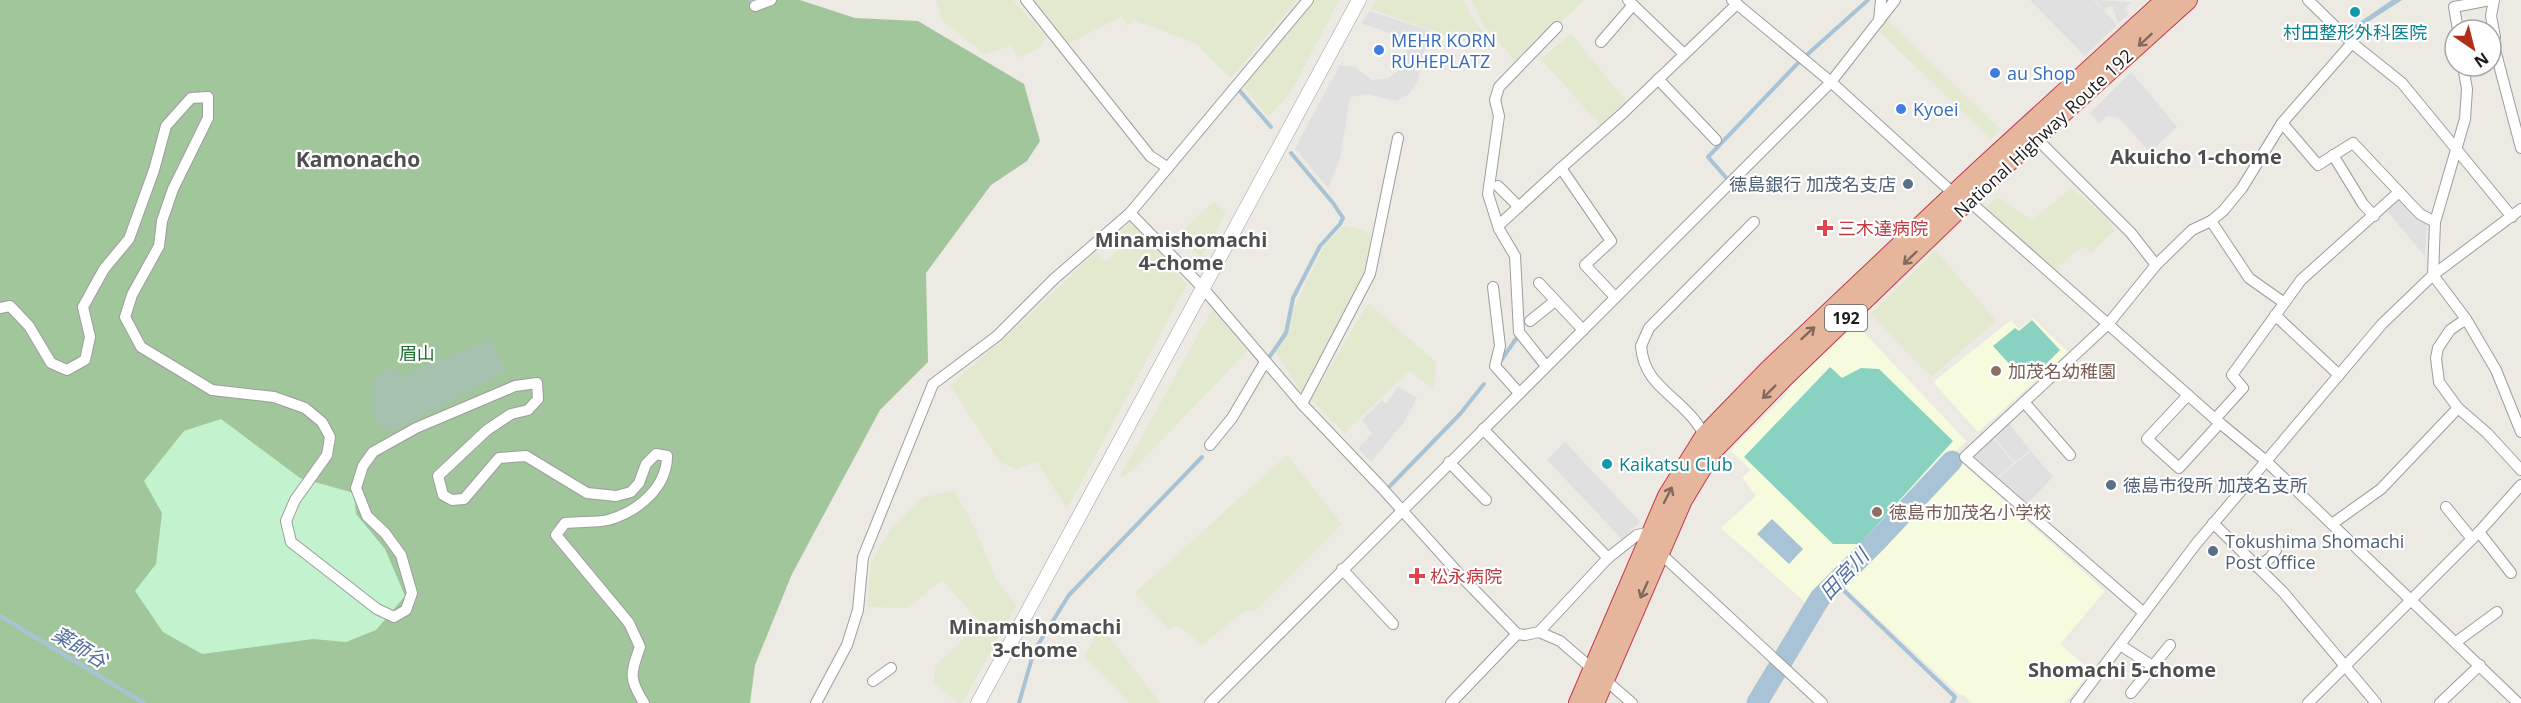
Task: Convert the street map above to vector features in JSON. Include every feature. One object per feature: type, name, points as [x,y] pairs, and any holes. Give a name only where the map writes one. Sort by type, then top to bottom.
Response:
[{"type":"highway","name":"National Highway Route 192","points":[[1595,703],[1598,675],[1651,531],[1676,479],[1705,435],[1769,369],[1962,197],[2036,138],[2188,0]]},
{"type":"highway","name":"National Highway Route 192","points":[[1578,703],[1598,675],[1660,553],[1683,501],[1712,452],[1962,197],[2163,1]]},
{"type":"street","points":[[755,6],[771,0]]},
{"type":"street","points":[[1026,0],[1150,156],[1168,168]]},
{"type":"street","points":[[816,703],[847,645],[858,610],[863,557],[933,384],[997,336],[1054,279],[1130,213],[1308,0]]},
{"type":"street","points":[[978,703],[1359,0]]},
{"type":"street","points":[[1210,703],[1831,82],[1895,0]]},
{"type":"street","points":[[2076,703],[2214,524],[2382,324],[2433,275],[2517,213],[2457,150],[2402,83],[2352,42],[2308,0]]},
{"type":"street","points":[[2456,18],[2454,7],[2492,0],[2491,16],[2495,37],[2493,42],[2521,148]]},
{"type":"street","points":[[1601,42],[1630,2],[1684,54]]},
{"type":"street","points":[[1498,225],[1658,79],[1735,2],[1831,82],[2109,323],[2217,421],[2266,461],[2518,703]]},
{"type":"street","points":[[1878,2],[1879,22]]},
{"type":"street","points":[[1546,366],[1519,332],[1515,256],[1498,225],[1488,194],[1499,116],[1495,100],[1499,87],[1557,27]]},
{"type":"street","points":[[2144,613],[1965,457],[2109,323],[2156,265],[2192,230],[2223,212],[2242,188],[2282,123],[2352,42]]},
{"type":"street","points":[[2465,78],[2467,89],[2465,119],[2435,222],[2433,275],[2466,318],[2496,370],[2521,432]]},
{"type":"street","points":[[1658,79],[1716,140]]},
{"type":"street","points":[[0,309],[10,306],[23,319],[51,363],[67,370],[86,360],[90,337],[83,307],[105,269],[129,239],[151,180],[166,126],[191,98],[208,97],[208,118],[173,189],[162,221],[159,246],[132,295],[126,317],[141,347],[212,390],[274,397],[305,408],[322,422],[330,437],[327,455],[306,483],[286,520],[291,542],[377,609],[394,617],[406,610],[412,593],[401,555],[385,533],[367,516],[356,488],[363,466],[374,452],[382,447],[454,411],[515,386],[537,383],[538,399],[528,410],[511,414],[487,430],[438,477],[443,495],[452,500],[464,499],[499,458],[526,456],[587,493],[616,496],[631,492],[639,483],[646,464],[656,454],[667,456],[667,470],[660,484],[635,509],[606,520],[565,523],[556,536],[628,623],[640,647],[633,667],[632,684],[644,703]]},
{"type":"street","points":[[2282,123],[2318,165],[2353,143],[2420,214],[2435,222]]},
{"type":"street","points":[[1302,404],[1370,274],[1398,138]]},
{"type":"street","points":[[2036,138],[2131,233],[2156,265]]},
{"type":"street","points":[[2333,155],[2363,204],[2374,216]]},
{"type":"street","points":[[1561,168],[1611,241],[1585,265],[1615,297]]},
{"type":"street","points":[[1498,186],[1519,207]]},
{"type":"street","points":[[2188,395],[2147,439],[2179,468],[2243,388],[2232,375],[2301,280],[2399,192]]},
{"type":"street","points":[[1130,213],[1203,287],[1302,404],[1517,634],[1539,632],[1608,558],[1637,535],[1651,531]]},
{"type":"street","points":[[2211,221],[2249,278],[2283,303]]},
{"type":"street","points":[[1705,435],[1689,414],[1665,393],[1647,371],[1641,346],[1649,328],[1754,222]]},
{"type":"street","points":[[1539,284],[1582,330]]},
{"type":"street","points":[[1493,287],[1500,346],[1495,366],[1520,393]]},
{"type":"street","points":[[1530,321],[1555,301]]},
{"type":"street","points":[[2275,315],[2339,375]]},
{"type":"street","points":[[2466,318],[2450,330],[2438,348],[2436,358],[2439,382],[2458,408],[2487,434],[2521,470]]},
{"type":"street","points":[[1210,445],[1232,418],[1265,362]]},
{"type":"street","points":[[2024,402],[2070,455]]},
{"type":"street","points":[[2332,524],[2381,489],[2458,408]]},
{"type":"street","points":[[1484,429],[1608,558]]},
{"type":"street","points":[[1449,462],[1486,500]]},
{"type":"street","points":[[2308,703],[2475,535],[2521,485]]},
{"type":"street","points":[[2446,507],[2511,573]]},
{"type":"street","points":[[2214,524],[2283,592],[2376,703]]},
{"type":"street","points":[[2258,567],[2277,550]]},
{"type":"street","points":[[1660,553],[1822,703]]},
{"type":"street","points":[[1342,569],[1393,624]]},
{"type":"street","points":[[2456,642],[2497,612]]},
{"type":"street","points":[[1539,632],[1560,641],[1632,703]]},
{"type":"street","points":[[1451,703],[1517,634]]},
{"type":"street","points":[[2120,645],[2151,665]]},
{"type":"street","points":[[2131,693],[2151,665],[2170,645]]},
{"type":"street","points":[[2440,703],[2480,665]]},
{"type":"street","points":[[873,681],[891,668]]},
{"type":"shaded area","points":[[936,0],[1013,0],[1047,37],[1039,48],[1020,58],[1010,46],[984,54],[942,20]]},
{"type":"shaded area","points":[[1033,0],[1297,0],[1231,78],[1195,43],[1134,20],[1127,26],[1122,16],[1066,45]]},
{"type":"shaded area","points":[[1315,0],[1339,0],[1290,94],[1268,117],[1243,86]]},
{"type":"shaded area","points":[[1376,0],[1464,0],[1470,14],[1491,44],[1463,41],[1370,9]]},
{"type":"shaded area","points":[[1471,0],[1584,0],[1516,65],[1484,26]]},
{"type":"shaded area","points":[[2030,0],[2094,0],[2103,10],[2096,0],[2132,2],[2124,9],[2129,14],[2118,23],[2112,5],[2104,10],[2117,25],[2085,56]]},
{"type":"shaded area","points":[[2392,0],[2402,0],[2351,33],[2348,30]]},
{"type":"shaded area","points":[[1370,11],[1430,31],[1417,82],[1409,94],[1396,101],[1367,94],[1350,97],[1340,159],[1328,188],[1295,148],[1340,65],[1355,67],[1372,80],[1389,78],[1399,70],[1411,41],[1361,23]]},
{"type":"shaded area","points":[[1887,20],[2000,129],[1991,139],[1879,31]]},
{"type":"shaded area","points":[[1571,34],[1626,101],[1600,125],[1541,59]]},
{"type":"shaded area","points":[[2131,72],[2177,127],[2150,152],[2118,117],[2107,116],[2099,123],[2090,113]]},
{"type":"shaded area","points":[[2072,188],[2105,217],[2115,230],[2091,253],[2083,246],[2055,269],[1984,209],[1998,197],[2032,220]]},
{"type":"shaded area","points":[[2401,197],[2427,224],[2425,256],[2386,210]]},
{"type":"shaded area","points":[[1214,201],[1226,213],[1201,258],[1179,234]]},
{"type":"shaded area","points":[[1131,222],[1187,284],[1067,509],[1037,462],[1017,469],[1000,462],[950,385],[1008,335],[1096,252],[1105,261],[1126,244],[1118,233]]},
{"type":"shaded area","points":[[1344,225],[1371,233],[1364,274],[1303,395],[1274,350],[1325,244]]},
{"type":"shaded area","points":[[1936,251],[1996,321],[1931,377],[1870,314]]},
{"type":"shaded area","points":[[1368,303],[1437,363],[1433,388],[1409,371],[1344,433],[1311,399]]},
{"type":"shaded area","points":[[1213,308],[1247,351],[1132,471],[1119,478]]},
{"type":"shaded area","points":[[2033,318],[2068,352],[1978,432],[1933,382],[2011,320],[2019,329]]},
{"type":"shaded area","points":[[2032,320],[2060,350],[2033,377],[2026,378],[2015,365],[2012,367],[1993,346],[2015,328],[2019,331]]},
{"type":"shaded area","name":"徳島市加茂名小学校","points":[[1856,324],[1966,441],[1953,455],[2105,591],[2060,644],[2091,671],[2065,703],[1972,703],[1963,694],[1960,695],[1834,577],[1806,603],[1721,528],[1756,496],[1742,477],[1751,470],[1730,450],[1784,397],[1791,385]]},
{"type":"shaded area","points":[[490,339],[507,371],[398,429],[383,430],[371,414],[373,377],[394,367],[402,376]]},
{"type":"shaded area","points":[[1830,367],[1842,378],[1861,368],[1879,369],[1953,441],[1860,544],[1833,544],[1744,457]]},
{"type":"shaded area","points":[[1398,387],[1417,398],[1404,422],[1371,462],[1358,448],[1372,434],[1362,420],[1382,400],[1386,404]]},
{"type":"shaded area","points":[[221,419],[300,478],[354,493],[356,514],[385,549],[405,596],[376,630],[346,642],[313,639],[202,654],[163,632],[135,591],[156,564],[162,513],[144,481],[184,431]]},
{"type":"shaded area","points":[[2009,424],[2030,450],[2015,462],[1994,437]]},
{"type":"shaded area","points":[[1993,439],[2014,463],[1997,477],[1974,456]]},
{"type":"shaded area","points":[[1565,442],[1640,522],[1622,539],[1547,460]]},
{"type":"shaded area","points":[[2031,451],[2053,477],[2026,505],[1997,479]]},
{"type":"shaded area","points":[[1287,455],[1342,524],[1256,610],[1245,611],[1202,645],[1178,625],[1169,629],[1135,593]]},
{"type":"shaded area","points":[[954,490],[974,527],[996,579],[1016,606],[962,703],[958,703],[934,682],[935,666],[981,623],[942,580],[907,608],[867,607],[871,563],[889,532],[922,498]]},
{"type":"shaded area","points":[[1772,519],[1803,549],[1789,564],[1757,534]]},
{"type":"shaded area","points":[[1100,625],[1160,703],[1130,703],[1085,657]]},
{"type":"green space","name":"眉山","points":[[0,0],[800,0],[855,18],[918,21],[1024,84],[1040,141],[1027,161],[991,185],[926,273],[928,362],[880,410],[792,574],[755,665],[750,703],[0,703]]},
{"type":"waterway","points":[[1729,181],[1708,157],[1799,62],[1868,0]]},
{"type":"waterway","points":[[1239,90],[1271,127]]},
{"type":"waterway","points":[[1270,356],[1286,333],[1293,298],[1320,246],[1343,218],[1291,153]]},
{"type":"waterway","points":[[1500,362],[1518,336]]},
{"type":"waterway","points":[[1390,486],[1460,414],[1484,384]]},
{"type":"waterway","points":[[1019,703],[1034,651],[1069,595],[1202,457]]},
{"type":"waterway","name":"田宮川","points":[[1757,703],[1820,598],[1952,461]]},
{"type":"waterway","points":[[1835,582],[1955,697],[1952,703]]},
{"type":"waterway","name":"薬師谷","points":[[0,616],[144,703]]},
{"type":"place","name":"村田整形外科医院","points":[[2355,12]]},
{"type":"place","name":"MEHR KORN RUHEPLATZ","points":[[1379,50]]},
{"type":"place","name":"au Shop","points":[[1995,73]]},
{"type":"place","name":"Kyoei","points":[[1901,109]]},
{"type":"place","name":"徳島銀行 加茂名支店","points":[[1908,184]]},
{"type":"place","name":"三木達病院","points":[[1825,228]]},
{"type":"place","name":"加茂名幼稚園","points":[[1996,371]]},
{"type":"place","name":"Kaikatsu Club","points":[[1607,464]]},
{"type":"place","name":"徳島市役所 加茂名支所","points":[[2111,485]]},
{"type":"place","name":"徳島市加茂名小学校","points":[[1877,512]]},
{"type":"place","name":"Tokushima Shomachi Post Office","points":[[2213,551]]},
{"type":"place","name":"松永病院","points":[[1417,576]]},
{"type":"district","name":"Akuicho 1-chome","points":[[2196,156]]},
{"type":"district","name":"Kamonacho","points":[[358,159]]},
{"type":"district","name":"Minamishomachi 4-chome","points":[[1181,250]]},
{"type":"district","name":"Minamishomachi 3-chome","points":[[1035,638]]},
{"type":"district","name":"Shomachi 5-chome","points":[[2122,669]]}]
